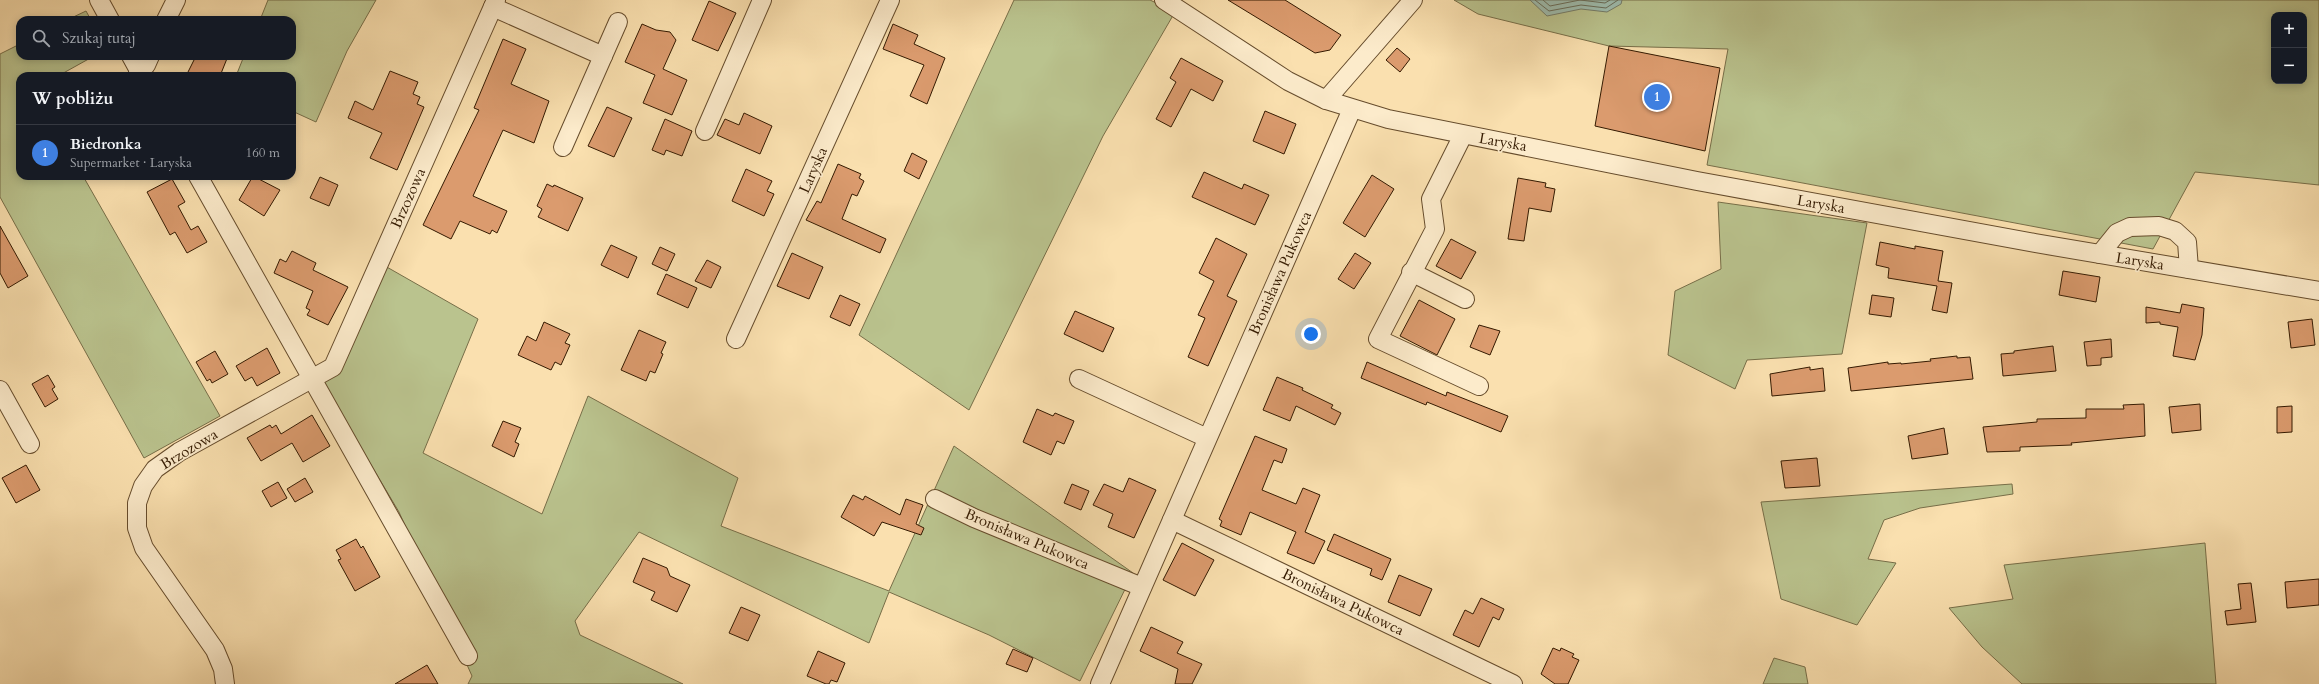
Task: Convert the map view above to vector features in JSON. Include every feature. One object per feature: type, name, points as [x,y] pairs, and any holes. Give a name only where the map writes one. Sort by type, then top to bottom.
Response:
[{"type":"street","points":[[99,0],[108,16]]},
{"type":"street","points":[[168,16],[176,0]]},
{"type":"street","points":[[705,131],[762,0]]},
{"type":"street","name":"Laryska","points":[[736,339],[890,0]]},
{"type":"street","name":"Laryska","points":[[1164,0],[1288,81],[1326,100],[1388,119],[1705,182],[2100,254],[2319,291]]},
{"type":"street","points":[[1326,100],[1413,0]]},
{"type":"street","name":"Brzozowa","points":[[225,684],[224,669],[215,650],[144,548],[137,528],[137,503],[143,486],[155,469],[179,452],[334,367],[494,4],[603,56]]},
{"type":"street","points":[[563,147],[618,22]]},
{"type":"street","points":[[137,67],[146,65],[148,60]]},
{"type":"street","name":"Bronisława Pukowca","points":[[1100,684],[1352,109]]},
{"type":"street","points":[[1463,135],[1431,199],[1435,229],[1411,272],[1378,339],[1479,386]]},
{"type":"street","points":[[200,180],[468,656]]},
{"type":"street","points":[[2100,254],[2116,233],[2130,227],[2159,226],[2175,231],[2187,242],[2189,269]]},
{"type":"street","points":[[1411,272],[1465,298]]},
{"type":"street","points":[[1079,379],[1207,438]]},
{"type":"street","points":[[0,390],[30,444]]},
{"type":"street","name":"Bronisława Pukowca","points":[[935,499],[974,518],[1142,587]]},
{"type":"street","name":"Bronisława Pukowca","points":[[1172,520],[1513,684]]},
{"type":"green space","points":[[268,0],[376,0],[347,51],[316,122],[296,113],[296,72],[238,72],[242,60],[296,60],[296,16],[262,16]]},
{"type":"green space","points":[[1014,0],[1150,0],[1175,12],[1103,136],[969,410],[859,335]]},
{"type":"green space","points":[[1454,0],[2319,0],[2319,185],[2195,172],[2153,249],[1707,165],[1728,49],[1609,46],[1478,14]]},
{"type":"green space","points":[[86,11],[89,16],[75,16]]},
{"type":"green space","points":[[16,46],[16,60],[87,60],[65,72],[16,72],[16,180],[85,180],[220,416],[144,458],[0,197],[0,54]]},
{"type":"green space","points":[[1718,202],[1867,223],[1842,354],[1747,360],[1735,389],[1668,355],[1675,291],[1721,269]]},
{"type":"green space","points":[[378,262],[478,319],[423,453],[542,514],[588,396],[738,478],[721,526],[889,591],[954,446],[1133,573],[1080,681],[989,635],[889,592],[869,643],[639,532],[575,621],[580,635],[683,684],[468,684],[472,676],[399,512],[321,381]]},
{"type":"green space","points":[[2012,484],[2013,494],[1920,508],[1884,520],[1868,559],[1896,563],[1857,625],[1781,599],[1761,502]]},
{"type":"green space","points":[[2205,543],[2216,684],[2022,684],[1982,647],[1949,608],[2013,599],[2004,565]]},
{"type":"green space","points":[[1774,658],[1805,667],[1808,684],[1763,684]]},
{"type":"water","points":[[1530,0],[1622,0],[1621,4],[1607,12],[1581,9],[1547,16]]},
{"type":"building","points":[[1228,0],[1285,0],[1341,35],[1330,50],[1315,53]]},
{"type":"building","points":[[709,1],[736,13],[718,51],[692,40]]},
{"type":"building","points":[[642,24],[656,30],[670,32],[676,40],[663,69],[687,80],[672,115],[643,103],[655,75],[625,62]]},
{"type":"building","points":[[893,24],[918,35],[914,44],[945,58],[927,104],[910,96],[924,65],[883,49]]},
{"type":"building","points":[[503,39],[526,49],[511,84],[549,101],[534,143],[503,130],[473,196],[507,211],[497,233],[492,230],[490,234],[460,221],[451,239],[423,225],[479,110],[474,108]]},
{"type":"building","points":[[1609,46],[1720,68],[1705,151],[1595,126]]},
{"type":"building","points":[[1397,48],[1410,59],[1400,72],[1386,60]]},
{"type":"building","points":[[1181,58],[1223,81],[1213,101],[1191,89],[1171,127],[1156,119],[1176,82],[1170,78]]},
{"type":"building","points":[[194,60],[226,60],[222,72],[188,72]]},
{"type":"building","points":[[390,71],[418,82],[413,94],[420,97],[417,104],[424,107],[397,170],[370,158],[382,133],[348,118],[355,101],[373,110]]},
{"type":"building","points":[[607,107],[632,118],[614,157],[588,146]]},
{"type":"building","points":[[1265,111],[1296,124],[1284,154],[1253,141]]},
{"type":"building","points":[[744,113],[772,126],[760,154],[717,135],[725,119],[739,125]]},
{"type":"building","points":[[665,119],[692,131],[682,156],[666,150],[664,155],[652,150]]},
{"type":"building","points":[[912,153],[927,161],[919,179],[904,171]]},
{"type":"building","points":[[838,164],[861,174],[859,178],[864,181],[857,196],[852,194],[842,219],[886,239],[880,253],[806,220],[817,201],[821,203]]},
{"type":"building","points":[[746,169],[772,181],[767,191],[774,194],[764,216],[732,201]]},
{"type":"building","points":[[1204,172],[1242,189],[1244,184],[1269,195],[1255,225],[1192,197]]},
{"type":"building","points":[[1372,175],[1394,189],[1365,237],[1343,223]]},
{"type":"building","points":[[320,177],[338,185],[329,206],[310,198]]},
{"type":"building","points":[[1518,178],[1546,183],[1545,187],[1555,189],[1551,212],[1529,208],[1524,241],[1508,239]]},
{"type":"building","points":[[173,180],[185,202],[178,206],[191,230],[198,226],[207,242],[187,253],[175,232],[170,235],[147,192]]},
{"type":"building","points":[[251,180],[261,180],[280,190],[264,216],[239,200]]},
{"type":"building","points":[[547,184],[553,187],[554,185],[583,198],[568,231],[538,217],[542,209],[537,206]]},
{"type":"building","points":[[0,226],[28,276],[8,288],[0,273]]},
{"type":"building","points":[[1216,238],[1247,254],[1227,296],[1237,301],[1208,366],[1188,357],[1205,318],[1198,315],[1214,281],[1199,273]]},
{"type":"building","points":[[1451,239],[1476,252],[1461,279],[1436,266]]},
{"type":"building","points":[[1880,242],[1915,249],[1915,246],[1943,251],[1938,281],[1952,283],[1947,313],[1932,310],[1937,286],[1888,278],[1889,268],[1876,265]]},
{"type":"building","points":[[611,245],[637,257],[628,278],[601,265]]},
{"type":"building","points":[[660,247],[675,254],[667,271],[652,264]]},
{"type":"building","points":[[292,251],[316,263],[313,270],[348,287],[328,325],[307,315],[310,310],[306,308],[313,291],[274,273],[280,259],[286,262]]},
{"type":"building","points":[[792,253],[823,267],[809,299],[777,286]]},
{"type":"building","points":[[1355,253],[1371,263],[1354,289],[1338,279]]},
{"type":"building","points":[[707,260],[721,267],[711,288],[695,281]]},
{"type":"building","points":[[2063,271],[2100,277],[2096,302],[2059,295]]},
{"type":"building","points":[[666,274],[697,288],[688,308],[657,294]]},
{"type":"building","points":[[840,295],[860,304],[850,326],[830,317]]},
{"type":"building","points":[[1872,295],[1894,298],[1891,317],[1869,314]]},
{"type":"building","points":[[1419,300],[1455,319],[1437,355],[1400,336]]},
{"type":"building","points":[[2182,304],[2204,308],[2202,335],[2195,360],[2173,356],[2178,327],[2160,324],[2160,322],[2146,323],[2146,307],[2180,313]]},
{"type":"building","points":[[1075,311],[1114,328],[1103,352],[1064,334]]},
{"type":"building","points":[[2312,319],[2315,345],[2291,348],[2288,322]]},
{"type":"building","points":[[544,322],[570,334],[565,343],[570,345],[561,365],[555,362],[551,370],[518,355],[527,336],[536,341]]},
{"type":"building","points":[[1479,325],[1500,331],[1490,355],[1470,347]]},
{"type":"building","points":[[639,330],[666,342],[655,373],[650,371],[646,381],[621,370]]},
{"type":"building","points":[[2111,339],[2112,357],[2101,358],[2101,365],[2087,366],[2084,342]]},
{"type":"building","points":[[2053,346],[2056,371],[2003,376],[2001,354]]},
{"type":"building","points":[[267,348],[280,373],[257,386],[252,377],[245,381],[236,366]]},
{"type":"building","points":[[215,351],[228,374],[212,383],[210,379],[207,381],[196,362]]},
{"type":"building","points":[[1957,356],[1957,358],[1970,357],[1973,379],[1851,391],[1848,368],[1888,362],[1888,364],[1901,364],[1931,361],[1930,359]]},
{"type":"building","points":[[1367,362],[1446,396],[1447,392],[1508,416],[1501,432],[1427,402],[1426,405],[1361,378]]},
{"type":"building","points":[[1810,367],[1810,370],[1823,368],[1825,391],[1772,396],[1770,374]]},
{"type":"building","points":[[48,375],[55,387],[52,389],[58,399],[45,407],[32,384]]},
{"type":"building","points":[[1277,377],[1303,388],[1302,390],[1333,405],[1331,408],[1341,413],[1335,425],[1296,406],[1290,421],[1263,410]]},
{"type":"building","points":[[2144,404],[2145,436],[2071,443],[2072,445],[2020,447],[2020,451],[1987,452],[1983,427],[2037,422],[2037,419],[2086,418],[2086,409],[2124,409],[2123,405]]},
{"type":"building","points":[[2200,404],[2201,430],[2172,433],[2169,407]]},
{"type":"building","points":[[2292,406],[2292,432],[2277,433],[2277,407]]},
{"type":"building","points":[[1037,409],[1053,416],[1055,413],[1074,421],[1064,444],[1057,441],[1051,455],[1023,442]]},
{"type":"building","points":[[312,415],[330,446],[303,462],[292,443],[261,461],[247,438],[270,425],[272,428],[276,425],[281,434]]},
{"type":"building","points":[[503,421],[521,428],[515,442],[519,444],[514,457],[492,446]]},
{"type":"building","points":[[1944,428],[1948,454],[1912,459],[1908,436]]},
{"type":"building","points":[[1255,436],[1287,449],[1282,463],[1274,460],[1262,490],[1296,504],[1303,488],[1320,495],[1305,532],[1325,541],[1314,564],[1287,553],[1296,532],[1250,512],[1241,535],[1220,526],[1222,521],[1219,519]]},
{"type":"building","points":[[1817,458],[1820,486],[1785,488],[1781,461]]},
{"type":"building","points":[[26,465],[40,490],[16,503],[2,478]]},
{"type":"building","points":[[305,478],[313,492],[295,502],[287,489]]},
{"type":"building","points":[[1129,478],[1156,490],[1134,538],[1108,527],[1113,514],[1093,505],[1104,484],[1123,492]]},
{"type":"building","points":[[278,482],[287,498],[271,507],[262,491]]},
{"type":"building","points":[[1072,484],[1089,491],[1081,510],[1064,503]]},
{"type":"building","points":[[853,495],[863,500],[865,496],[900,515],[906,499],[923,505],[916,524],[924,528],[921,535],[882,522],[874,536],[841,517]]},
{"type":"building","points":[[1334,534],[1391,559],[1382,580],[1370,575],[1372,569],[1327,550]]},
{"type":"building","points":[[356,539],[361,548],[363,546],[380,577],[355,591],[338,560],[341,559],[336,550]]},
{"type":"building","points":[[1182,543],[1214,560],[1195,596],[1163,580]]},
{"type":"building","points":[[643,558],[667,568],[670,576],[690,585],[677,612],[651,600],[655,592],[633,582]]},
{"type":"building","points":[[1399,575],[1432,589],[1420,616],[1388,602]]},
{"type":"building","points":[[2319,579],[2319,605],[2287,608],[2285,582]]},
{"type":"building","points":[[2251,583],[2256,622],[2227,625],[2225,611],[2241,609],[2238,584]]},
{"type":"building","points":[[1481,598],[1504,609],[1499,620],[1493,617],[1479,647],[1453,635],[1465,610],[1473,614]]},
{"type":"building","points":[[741,607],[760,615],[748,641],[729,633]]},
{"type":"building","points":[[1151,627],[1183,642],[1177,653],[1202,664],[1192,684],[1175,684],[1178,669],[1140,651]]},
{"type":"building","points":[[1553,648],[1560,651],[1561,648],[1574,654],[1572,657],[1579,660],[1568,684],[1555,684],[1541,674]]},
{"type":"building","points":[[1013,649],[1033,658],[1027,672],[1006,664]]},
{"type":"building","points":[[818,651],[845,663],[837,682],[831,680],[829,684],[826,684],[807,676]]},
{"type":"building","points":[[427,665],[438,684],[395,684]]},
{"type":"place","name":"Biedronka","points":[[1657,97]]}]
